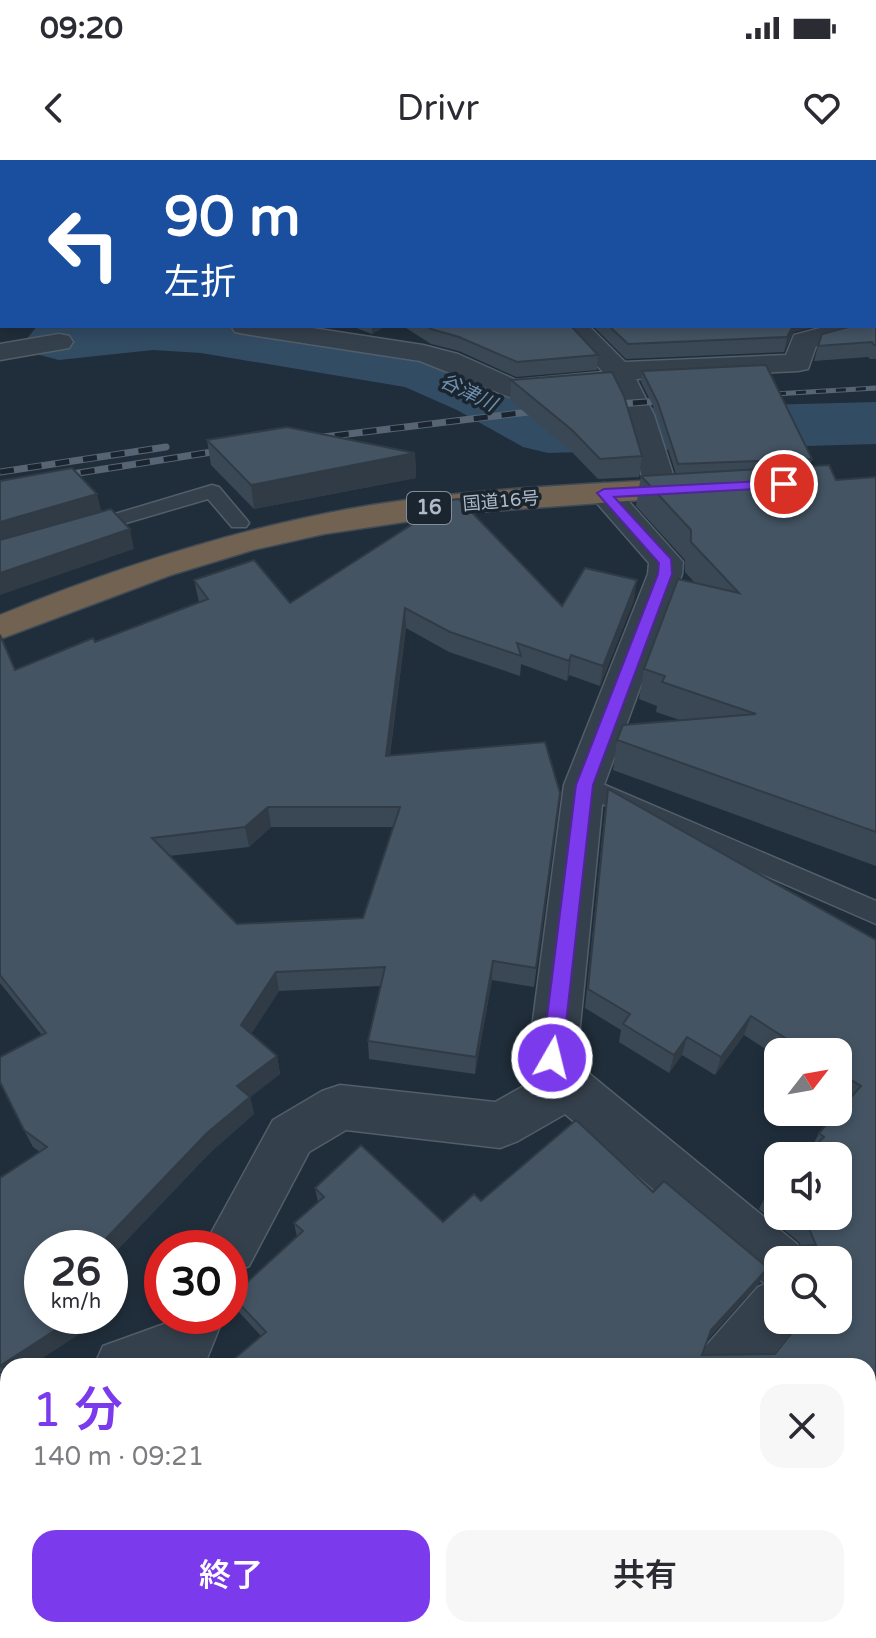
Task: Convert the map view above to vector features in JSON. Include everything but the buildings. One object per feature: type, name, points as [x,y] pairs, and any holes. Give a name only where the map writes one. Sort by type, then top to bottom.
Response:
[{"type":"highway","name":"国道16号","points":[[0,628],[48,607],[207,553],[323,524],[472,503],[723,487]]},
{"type":"street","points":[[258,328],[423,353],[448,360],[512,389],[620,375],[798,363],[804,341],[852,328]]},
{"type":"street","points":[[576,328],[620,375],[643,428],[662,490]]},
{"type":"street","points":[[0,334],[43,331]]},
{"type":"street","points":[[0,352],[43,331]]},
{"type":"street","points":[[604,493],[666,562],[665,574],[584,785],[552,1058],[568,1086],[764,1251]]},
{"type":"street","points":[[240,1230],[291,1136],[340,1107],[500,1125],[568,1086]]},
{"type":"street","points":[[733,1358],[764,1323]]},
{"type":"street","points":[[148,1358],[183,1347],[188,1334]]},
{"type":"lane","points":[[61,536],[212,491],[239,523]]},
{"type":"lane","points":[[584,785],[876,913]]},
{"type":"waterway","name":"谷津川","points":[[59,340],[153,331],[201,334],[421,370],[481,395],[548,432],[876,423]]},
{"type":"railway","points":[[776,394],[756,395],[876,388]]},
{"type":"railway","points":[[605,405],[672,400]]},
{"type":"railway","points":[[307,439],[545,410]]},
{"type":"railway","points":[[0,472],[166,447]]},
{"type":"railway","points":[[53,477],[231,449]]},
{"type":"route","points":[[552,1058],[569,934],[584,785],[665,574],[666,562],[604,493],[784,484]]}]
